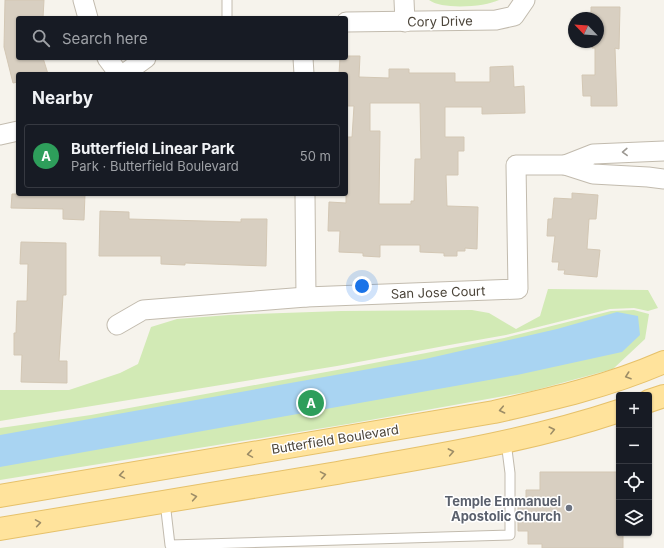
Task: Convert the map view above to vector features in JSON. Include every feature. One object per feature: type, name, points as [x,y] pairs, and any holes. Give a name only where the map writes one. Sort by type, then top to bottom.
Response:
[{"type":"main road","name":"Butterfield Boulevard","points":[[0,496],[494,412],[550,400],[595,387],[643,371],[664,362]]},
{"type":"main road","points":[[652,400],[664,396]]},
{"type":"main road","points":[[0,529],[165,502],[506,442],[616,412]]},
{"type":"street","points":[[83,0],[87,16]]},
{"type":"street","points":[[404,0],[404,22]]},
{"type":"street","name":"Cory Drive","points":[[348,22],[496,20],[514,16],[524,4],[525,0]]},
{"type":"street","points":[[108,60],[118,72]]},
{"type":"street","points":[[127,72],[143,60]]},
{"type":"street","points":[[303,60],[304,72]]},
{"type":"street","points":[[0,135],[16,131]]},
{"type":"street","name":"San Jose Court","points":[[565,165],[593,154],[664,151]]},
{"type":"street","name":"San Jose Court","points":[[117,325],[143,310],[306,297],[518,289],[516,165],[565,165],[592,174],[648,176],[664,179]]},
{"type":"street","points":[[305,196],[306,297]]},
{"type":"lane","points":[[227,0],[227,16]]},
{"type":"lane","points":[[165,502],[170,545],[510,535],[510,473],[506,442]]},
{"type":"green space","points":[[429,0],[499,0],[474,6],[453,6],[435,3]]},
{"type":"green space","points":[[548,289],[648,290],[658,308],[648,311],[634,308],[610,309],[506,335],[337,366],[0,421],[0,390],[69,390],[120,373],[138,364],[151,327],[177,319],[229,315],[341,311],[472,310],[489,313],[516,329],[540,316]]},
{"type":"green space","points":[[634,310],[649,314],[645,339],[613,369],[532,391],[348,424],[0,480],[0,428],[91,415],[348,368],[504,338],[611,311]]},
{"type":"water","points":[[617,312],[638,316],[640,335],[622,352],[517,375],[0,467],[0,435],[425,359],[557,329]]},
{"type":"building","points":[[5,0],[44,0],[43,16],[16,16],[16,60],[44,60],[47,72],[16,72],[16,82],[13,83],[4,47]]},
{"type":"building","points":[[591,7],[620,7],[619,49],[615,48],[617,106],[591,106],[591,96],[583,96],[582,75],[595,75],[595,48],[604,48],[604,12],[591,12]]},
{"type":"building","points":[[348,56],[360,56],[359,77],[389,78],[389,69],[409,69],[409,73],[455,73],[455,82],[490,82],[490,67],[513,66],[514,87],[524,86],[525,113],[482,114],[482,107],[445,107],[445,137],[464,137],[464,151],[458,151],[458,175],[446,175],[447,206],[478,207],[477,249],[465,248],[465,251],[457,251],[457,256],[444,256],[444,253],[420,252],[420,245],[380,245],[380,257],[363,256],[363,253],[339,252],[340,231],[328,231],[329,202],[346,203],[346,196],[348,196],[348,137],[352,137],[354,106],[348,106],[348,72],[339,72],[340,60],[348,60]],"holes":[[[370,103],[420,103],[421,159],[415,159],[414,201],[411,201],[411,204],[379,204],[380,131],[370,131]]]},
{"type":"building","points":[[572,193],[598,195],[596,219],[589,219],[587,249],[600,250],[597,277],[564,274],[565,270],[558,270],[559,262],[552,262],[555,236],[547,236],[548,219],[552,219],[554,198],[572,199]]},
{"type":"building","points":[[12,194],[16,194],[16,196],[85,196],[84,220],[63,219],[63,209],[11,208]]},
{"type":"building","points":[[100,211],[129,212],[129,219],[241,222],[241,219],[267,219],[266,266],[185,263],[185,265],[161,264],[161,256],[99,256]]},
{"type":"building","points":[[21,242],[66,243],[66,295],[63,295],[59,361],[67,361],[67,383],[21,382],[22,355],[14,355],[14,333],[16,333],[17,301],[27,301],[28,264],[20,264]]},
{"type":"building","name":"Temple Emmanuel Apostolic Church","points":[[540,472],[616,472],[616,536],[623,536],[623,548],[542,548],[542,544],[528,544],[528,531],[518,531],[518,506],[526,506],[526,490],[540,490]]},
{"type":"place","name":"Butterfield Linear Park","points":[[311,403]]},
{"type":"place","name":"Temple Emmanuel Apostolic Church","points":[[569,508]]}]
